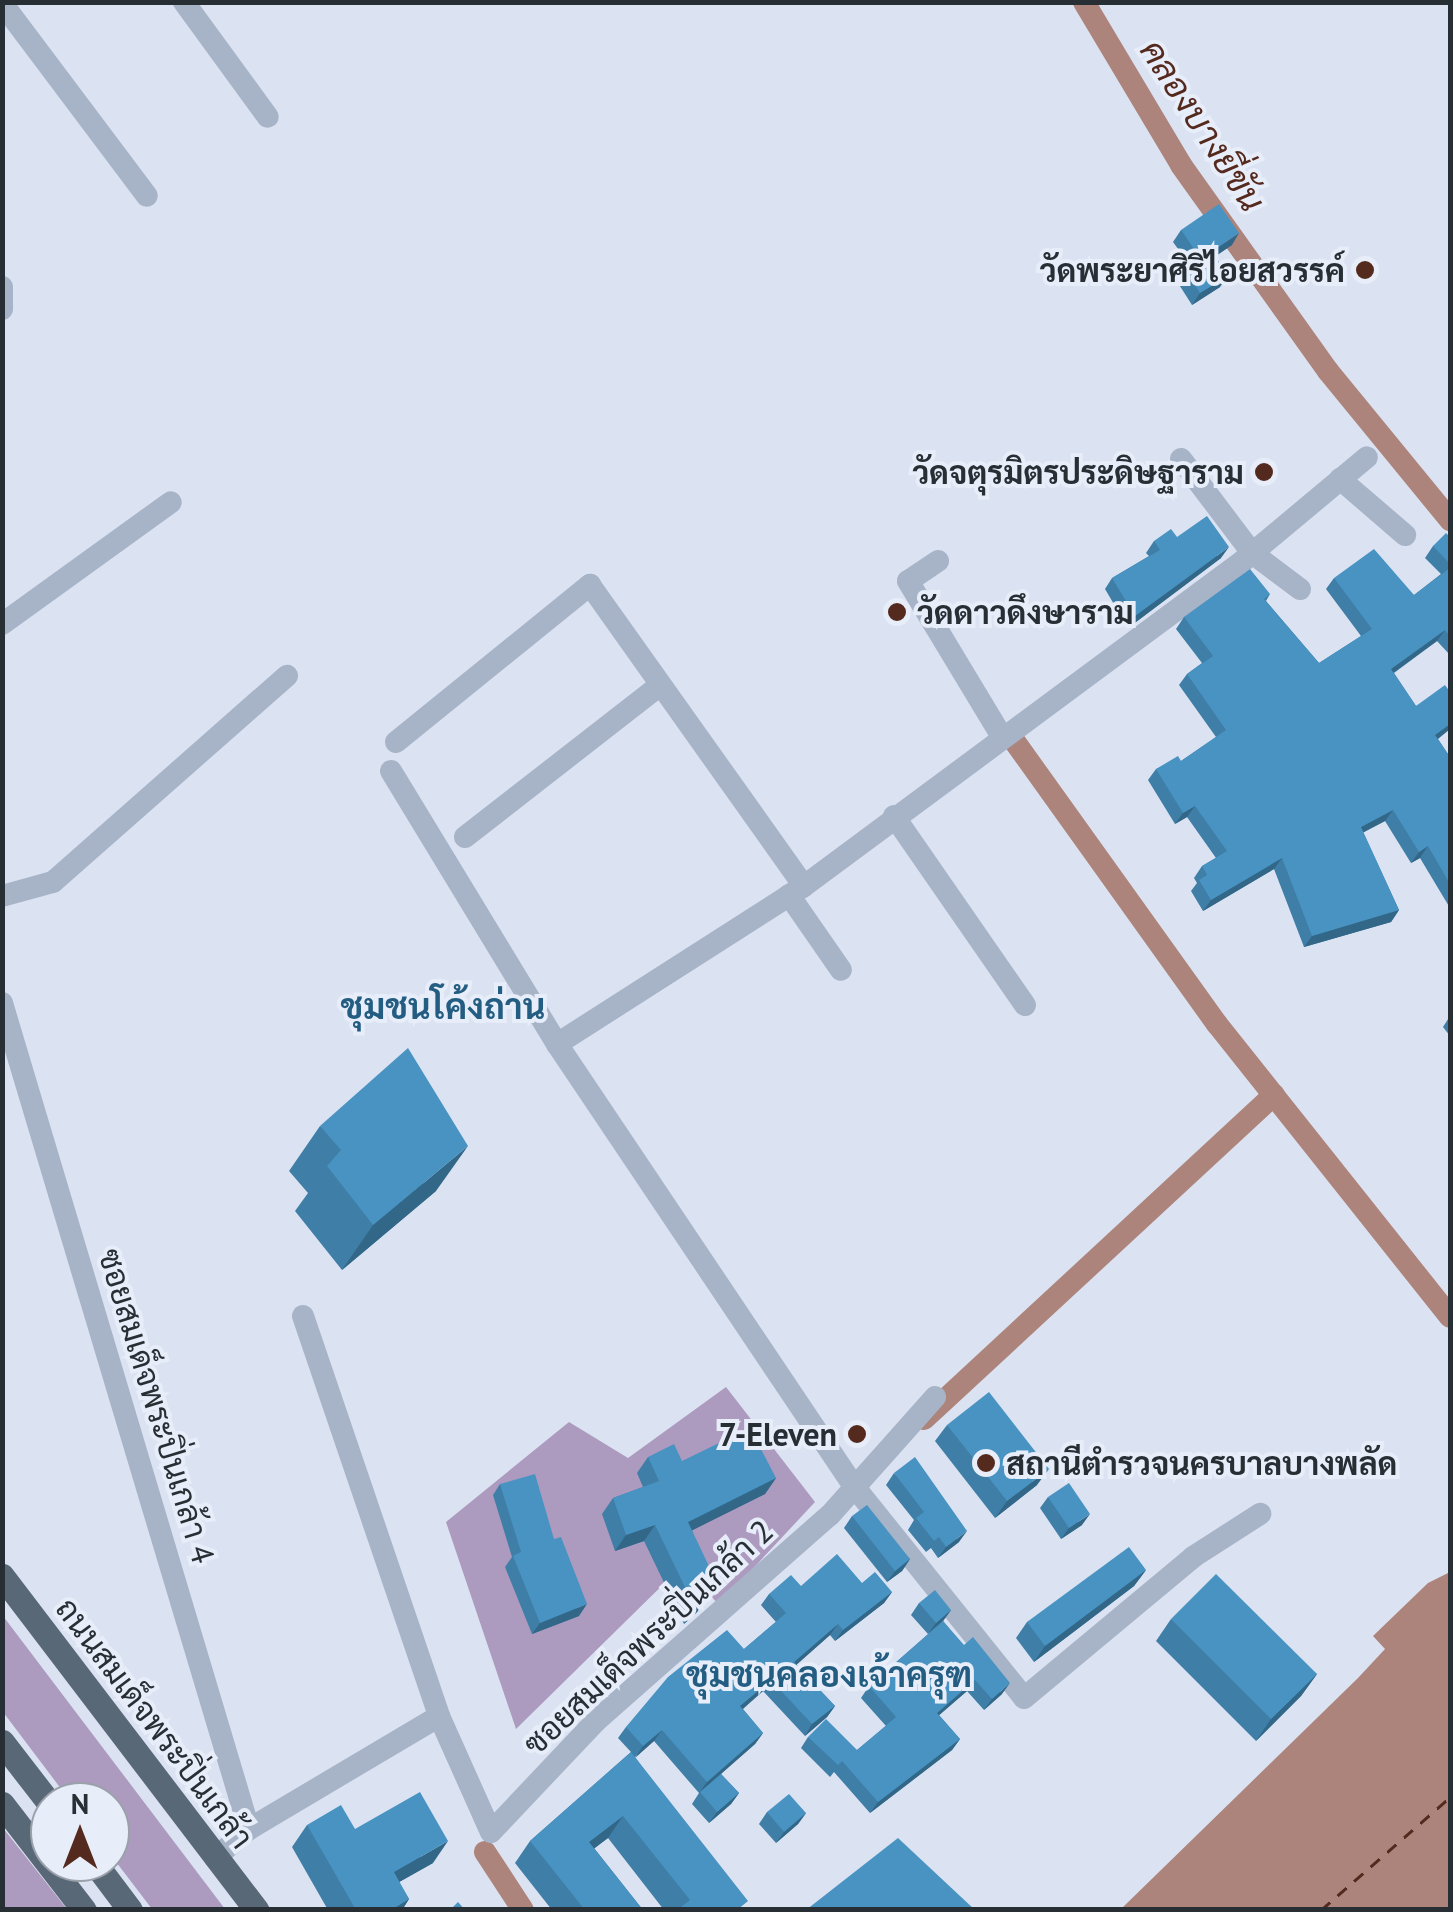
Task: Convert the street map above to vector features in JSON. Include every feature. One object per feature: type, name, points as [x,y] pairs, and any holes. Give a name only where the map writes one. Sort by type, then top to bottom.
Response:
[{"type":"main road","name":"ถนนสมเด็จพระปิ่นเกล้า","points":[[2,1576],[256,1910]]},
{"type":"main road","points":[[2,1742],[33,1782]]},
{"type":"main road","points":[[2,1804],[84,1910]]},
{"type":"main road","points":[[109,1882],[130,1910]]},
{"type":"street","points":[[184,2],[268,116]]},
{"type":"street","points":[[2,3],[147,196]]},
{"type":"street","points":[[2,287],[2,309]]},
{"type":"street","points":[[557,1044],[796,890],[1252,553],[1367,457]]},
{"type":"street","points":[[1181,459],[1252,553],[1300,588]]},
{"type":"street","points":[[1340,480],[1404,534]]},
{"type":"street","points":[[2,624],[171,502]]},
{"type":"street","points":[[938,561],[908,581],[1001,735]]},
{"type":"street","points":[[396,742],[590,585],[796,890],[841,970]]},
{"type":"street","points":[[2,896],[53,882],[288,676]]},
{"type":"street","points":[[466,837],[659,686]]},
{"type":"street","points":[[391,771],[557,1044],[854,1484],[1024,1698],[1192,1557],[1260,1514]]},
{"type":"street","points":[[894,816],[1025,1005]]},
{"type":"street","name":"ซอยสมเด็จพระปิ่นเกล้า 4","points":[[2,1003],[249,1828]]},
{"type":"street","points":[[2,1091],[27,1086]]},
{"type":"street","name":"ซอยสมเด็จพระปิ่นเกล้า 2","points":[[303,1316],[439,1716],[491,1832],[596,1721],[830,1514],[935,1397]]},
{"type":"street","points":[[216,1858],[249,1828],[439,1716]]},
{"type":"shaded area","points":[[726,1387],[815,1502],[719,1605],[683,1565],[516,1729],[446,1522],[569,1422],[628,1458]]},
{"type":"shaded area","points":[[1450,1572],[1450,1909],[1121,1909],[1385,1649],[1373,1636],[1428,1583]]},
{"type":"shaded area","points":[[2,1616],[129,1782],[56,1782],[3,1712]]},
{"type":"shaded area","points":[[130,1784],[225,1909],[152,1909],[130,1880]]},
{"type":"shaded area","points":[[3,1828],[30,1862],[30,1882],[46,1882],[67,1909],[4,1909]]},
{"type":"building","points":[[1219,204],[1239,233],[1201,259],[1181,230]]},
{"type":"building","points":[[1214,254],[1228,276],[1200,293],[1186,272]]},
{"type":"building","points":[[1207,516],[1229,547],[1135,616],[1112,578],[1160,550],[1154,541],[1171,529],[1177,537]]},
{"type":"building","points":[[1446,533],[1450,537],[1450,564],[1433,546]]},
{"type":"building","points":[[1374,549],[1414,595],[1450,568],[1450,636],[1445,630],[1391,669],[1416,706],[1445,685],[1450,692],[1450,724],[1435,735],[1450,757],[1450,884],[1428,846],[1419,852],[1393,810],[1361,827],[1399,910],[1312,936],[1282,858],[1211,900],[1199,880],[1207,875],[1202,866],[1227,851],[1195,806],[1183,813],[1156,769],[1178,756],[1181,761],[1226,730],[1187,674],[1213,656],[1184,617],[1250,569],[1270,594],[1264,599],[1319,663],[1372,629],[1334,578]]},
{"type":"building","points":[[408,1048],[468,1146],[373,1225],[327,1166],[341,1150],[320,1126]]},
{"type":"building","points":[[989,1392],[1049,1469],[1007,1501],[947,1425]]},
{"type":"building","points":[[750,1428],[776,1478],[688,1522],[716,1581],[703,1587],[708,1596],[695,1608],[655,1525],[626,1535],[613,1498],[659,1481],[648,1457],[674,1444],[682,1461]]},
{"type":"building","points":[[915,1457],[967,1531],[946,1547],[939,1537],[934,1541],[916,1518],[924,1512],[894,1473]]},
{"type":"building","points":[[535,1474],[554,1539],[561,1537],[587,1604],[540,1623],[513,1556],[521,1552],[500,1484]]},
{"type":"building","points":[[1069,1483],[1090,1514],[1069,1528],[1048,1497]]},
{"type":"building","points":[[867,1505],[910,1559],[895,1571],[852,1516]]},
{"type":"building","points":[[1129,1547],[1146,1570],[1045,1646],[1027,1622]]},
{"type":"building","points":[[837,1554],[862,1583],[875,1572],[892,1592],[843,1630],[838,1624],[794,1662],[835,1706],[812,1724],[771,1680],[740,1706],[763,1733],[707,1782],[662,1730],[643,1746],[626,1727],[668,1677],[727,1630],[744,1649],[786,1613],[769,1594],[791,1575],[801,1586]]},
{"type":"building","points":[[1216,1574],[1317,1674],[1271,1719],[1171,1619]]},
{"type":"building","points":[[935,1590],[951,1610],[936,1623],[919,1603]]},
{"type":"building","points":[[943,1621],[964,1645],[973,1637],[1010,1683],[992,1699],[975,1680],[937,1713],[960,1739],[878,1802],[842,1761],[838,1765],[808,1737],[826,1719],[857,1750],[896,1717],[869,1686]]},
{"type":"building","points":[[631,1752],[748,1901],[737,1910],[677,1910],[690,1900],[623,1816],[589,1842],[643,1910],[585,1910],[530,1841]]},
{"type":"building","points":[[721,1774],[739,1793],[717,1812],[700,1792]]},
{"type":"building","points":[[420,1792],[448,1841],[394,1872],[409,1899],[391,1910],[356,1910],[307,1825],[341,1805],[355,1829]]},
{"type":"building","points":[[789,1794],[806,1813],[784,1832],[767,1812]]},
{"type":"building","points":[[898,1838],[975,1910],[806,1910]]},
{"type":"waterway","name":"คลองบางยี่ขัน","points":[[1084,2],[1181,165],[1328,371],[1450,520]]},
{"type":"waterway","points":[[1015,742],[1217,1024],[1450,1317]]},
{"type":"waterway","points":[[924,1419],[1274,1095]]},
{"type":"waterway","points":[[485,1852],[523,1910]]},
{"type":"ferry route","points":[[1321,1910],[1450,1797]]},
{"type":"place","name":"วัดพระยาศิริไอยสวรรค์","points":[[1365,270]]},
{"type":"place","name":"วัดจตุรมิตรประดิษฐาราม","points":[[1264,472]]},
{"type":"place","name":"วัดดาวดึงษาราม","points":[[897,612]]},
{"type":"place","name":"7-Eleven","points":[[857,1434]]},
{"type":"place","name":"สถานีตำรวจนครบาลบางพลัด","points":[[986,1463]]},
{"type":"district","name":"ชุมชนโค้งถ่าน","points":[[443,1006]]},
{"type":"district","name":"ชุมชนคลองเจ้าครุฑ","points":[[829,1674]]}]
